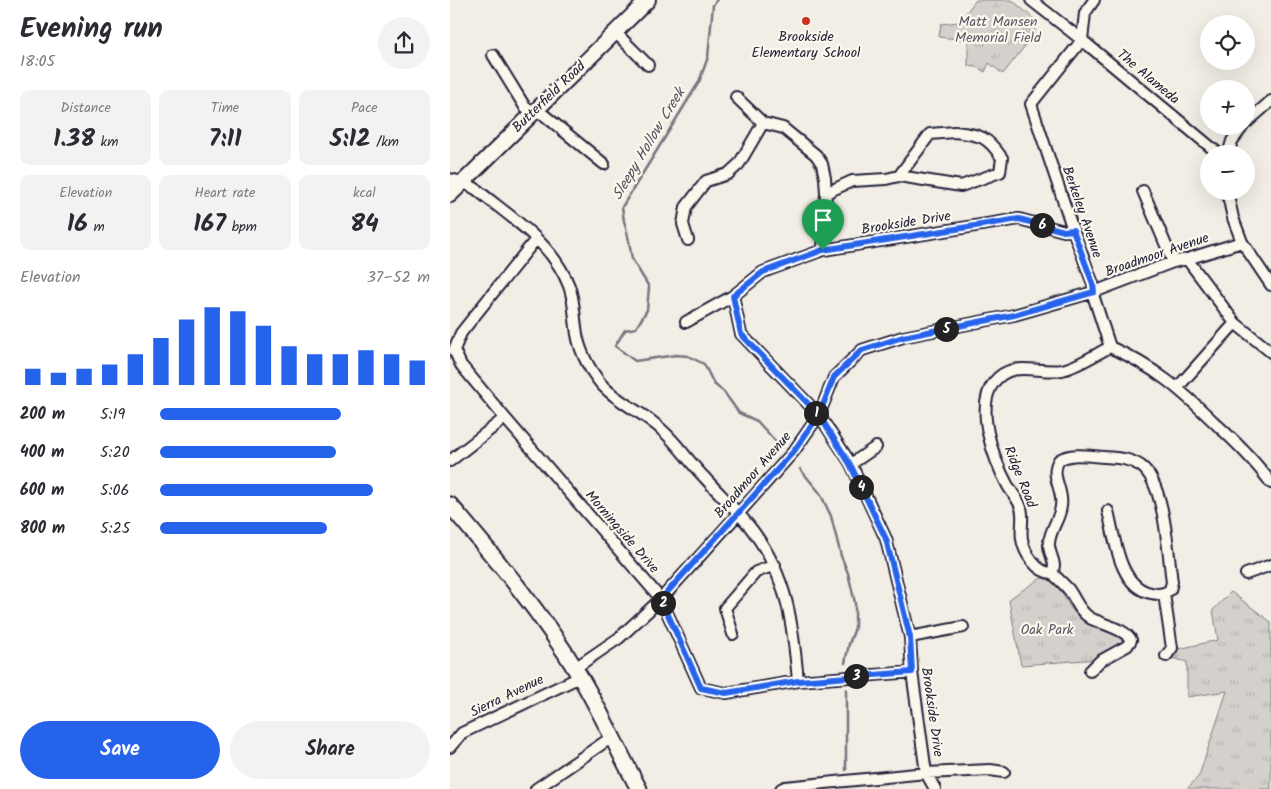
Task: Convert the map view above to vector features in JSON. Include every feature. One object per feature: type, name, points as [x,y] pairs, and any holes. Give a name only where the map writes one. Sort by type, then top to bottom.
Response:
[{"type":"main road","points":[[450,505],[508,573],[578,672],[639,789]]},
{"type":"street","name":"Butterfield Road","points":[[450,195],[457,181],[535,110],[648,0]]},
{"type":"street","name":"The Alameda","points":[[1031,0],[1208,145]]},
{"type":"street","points":[[1082,40],[1085,13],[1094,0]]},
{"type":"street","points":[[616,33],[648,65]]},
{"type":"street","name":"Berkeley Avenue","points":[[1082,40],[1031,104],[1093,284],[1094,298],[1110,347]]},
{"type":"street","points":[[494,55],[525,107],[544,115],[604,164]]},
{"type":"street","points":[[736,97],[763,123],[783,128],[816,155],[822,164],[826,193],[823,250]]},
{"type":"street","points":[[1255,115],[1271,101]]},
{"type":"street","points":[[688,240],[683,224],[686,206],[706,181],[728,174],[739,164],[763,123]]},
{"type":"street","points":[[826,193],[852,181],[886,179],[900,176],[960,186],[1000,172],[1002,158],[993,144],[978,135],[955,132],[930,134],[900,176]]},
{"type":"street","points":[[457,181],[476,189],[550,252],[569,287],[574,305],[579,343],[586,363],[602,385],[622,402],[645,415],[663,430],[752,530],[775,565],[784,588],[791,614],[798,681]]},
{"type":"street","points":[[1143,191],[1173,262]]},
{"type":"street","points":[[1229,200],[1233,218],[1242,242],[1271,285]]},
{"type":"street","name":"Brookside Drive","points":[[935,789],[926,773],[912,672],[910,637],[886,539],[850,464],[819,415],[741,334],[733,296],[763,272],[823,250],[1019,219],[1064,231],[1073,230]]},
{"type":"street","name":"Morningside Drive","points":[[536,239],[461,333],[454,350],[461,365],[505,418],[661,599],[701,688],[726,693],[798,681],[912,672]]},
{"type":"street","name":"Broadmoor Avenue","points":[[578,672],[620,638],[661,599],[794,451],[819,415],[834,377],[862,350],[903,337],[1014,315],[1094,292],[1173,262],[1187,260],[1242,242]]},
{"type":"street","points":[[1187,260],[1235,323],[1271,352]]},
{"type":"street","points":[[686,322],[733,296]]},
{"type":"street","points":[[1178,387],[1235,323]]},
{"type":"street","points":[[1110,347],[1130,356],[1178,387],[1249,456],[1271,483]]},
{"type":"street","name":"Ridge Road","points":[[1090,671],[1100,661],[1127,646],[1131,640],[1130,637],[1124,632],[1098,622],[1082,612],[1068,589],[1052,573],[1041,571],[1025,550],[1022,538],[1023,512],[999,467],[986,423],[986,402],[988,394],[999,377],[1013,369],[1060,370],[1068,368],[1110,347]]},
{"type":"street","points":[[450,461],[505,418]]},
{"type":"street","points":[[850,464],[876,447]]},
{"type":"street","points":[[1052,573],[1055,565],[1049,544],[1052,529],[1062,504],[1055,476],[1056,465],[1059,460],[1074,455],[1124,459],[1141,466],[1148,473],[1160,497],[1172,582],[1170,590],[1164,594],[1158,594],[1135,587],[1128,578],[1123,566],[1108,511]]},
{"type":"street","points":[[733,634],[725,608],[756,572],[775,565]]},
{"type":"street","points":[[1246,574],[1271,565]]},
{"type":"street","points":[[1164,594],[1172,648],[1166,656]]},
{"type":"street","points":[[910,637],[963,627]]},
{"type":"street","name":"Sierra Avenue","points":[[450,746],[462,733],[578,672]]},
{"type":"street","points":[[536,789],[612,736]]},
{"type":"street","points":[[784,788],[853,785],[926,773],[990,770],[1004,772]]},
{"type":"green space","name":"Matt Mansen Memorial Field","points":[[976,0],[1012,0],[1035,20],[1035,33],[1003,74],[989,63],[985,72],[976,67],[968,66],[968,40],[939,37],[941,24],[959,22]]},
{"type":"green space","name":"Oak Park","points":[[1041,578],[1048,580],[1058,587],[1071,608],[1079,616],[1130,637],[1126,642],[1099,659],[1021,665],[1009,601]]},
{"type":"green space","points":[[1231,592],[1271,622],[1271,789],[1187,789],[1199,776],[1227,691],[1187,697],[1187,662],[1172,658],[1174,650],[1218,640],[1213,610]]},
{"type":"waterway","name":"Sleepy Hollow Creek","points":[[717,0],[713,5],[708,57],[699,82],[622,207],[632,259],[649,287],[647,310],[636,328],[625,330],[615,346],[635,361],[676,355],[688,356],[704,364],[714,384],[724,392],[739,413],[757,421],[777,443]]},
{"type":"waterway","name":"Sleepy Hollow Creek","points":[[800,469],[820,493],[831,516],[855,603],[855,628],[845,663]]},
{"type":"waterway","name":"Sleepy Hollow Creek","points":[[846,689],[846,770]]},
{"type":"place","name":"Brookside Elementary School","points":[[806,21]]},
{"type":"route","points":[[823,250],[763,272],[733,296],[741,334],[819,415],[794,451],[661,599],[701,688],[726,693],[798,681],[912,672],[910,637],[886,539],[850,464],[819,415],[834,377],[862,350],[903,337],[1014,315],[1094,292],[1093,284],[1073,230],[1064,231],[1019,219],[823,250]]}]
